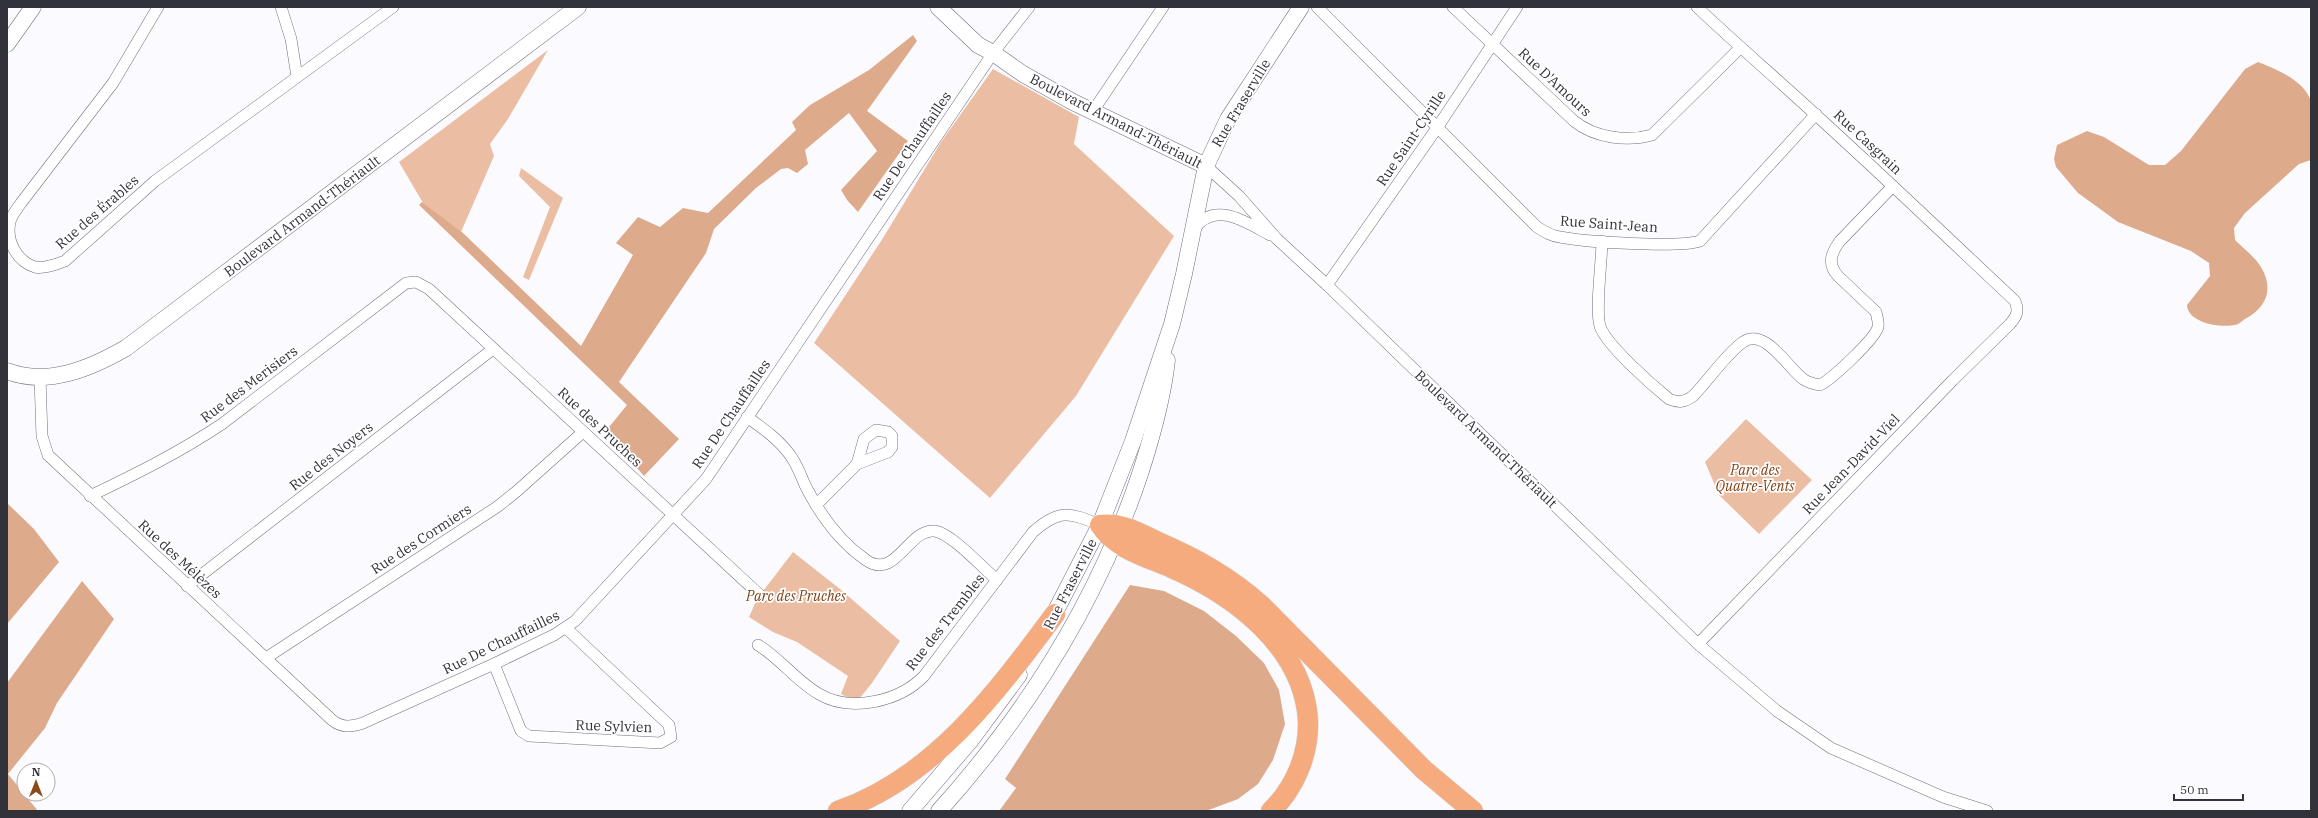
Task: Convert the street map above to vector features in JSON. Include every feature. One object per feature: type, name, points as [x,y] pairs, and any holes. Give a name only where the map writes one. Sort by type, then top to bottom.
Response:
[{"type":"highway","points":[[1100,525],[1226,597],[1254,620],[1274,642],[1290,664],[1305,699],[1307,738],[1300,768],[1293,784],[1271,811]]},
{"type":"highway","points":[[1118,534],[1192,557],[1237,584],[1267,610],[1424,770],[1473,811]]},
{"type":"highway","points":[[838,811],[887,789],[952,739],[1002,685],[1056,614]]},
{"type":"main road","points":[[7,44],[33,7]]},
{"type":"main road","name":"Boulevard Armand-Thériault","points":[[7,371],[40,378],[73,372],[100,363],[126,348],[578,7]]},
{"type":"main road","name":"Boulevard Armand-Thériault","points":[[938,7],[978,45],[993,53],[1023,74],[1093,111],[1206,166]]},
{"type":"main road","name":"Boulevard Armand-Thériault","points":[[952,7],[984,40],[993,53]]},
{"type":"main road","name":"Rue Fraserville","points":[[939,811],[977,768],[1031,695],[1076,622],[1118,534],[1145,459],[1160,401],[1172,324],[1184,274],[1191,233],[1206,166],[1228,119],[1301,7]]},
{"type":"main road","name":"Rue Fraserville","points":[[910,811],[991,714],[1027,662],[1056,614],[1100,525],[1133,441],[1172,324]]},
{"type":"street","name":"Rue des Érables","points":[[158,7],[113,83],[21,203],[10,221],[8,239],[18,257],[35,266],[51,266],[65,261],[155,181],[393,7]]},
{"type":"street","points":[[281,7],[291,39],[297,77]]},
{"type":"street","name":"Rue De Chauffailles","points":[[355,726],[494,664],[566,628],[673,516],[706,479],[993,53],[1029,7]]},
{"type":"street","points":[[1093,111],[1163,7]]},
{"type":"street","name":"Rue Saint-Jean","points":[[1317,7],[1538,227],[1560,237],[1602,241],[1687,244],[1700,241],[1816,114]]},
{"type":"street","name":"Rue D'Amours","points":[[1453,7],[1585,130],[1613,137],[1645,137],[1652,135],[1740,48]]},
{"type":"street","name":"Rue Saint-Cyrille","points":[[1327,285],[1437,128],[1517,7]]},
{"type":"street","name":"Rue Casgrain","points":[[1697,7],[1740,48],[1816,114],[2015,302]]},
{"type":"street","name":"Boulevard Armand-Thériault","points":[[1206,166],[1239,196],[1276,239],[1327,285],[1698,644],[1778,711],[1831,748],[1943,797],[1987,811]]},
{"type":"street","points":[[1602,241],[1599,316],[1602,331],[1617,350],[1669,399],[1677,402],[1689,399],[1744,342],[1751,339],[1763,340],[1802,378],[1810,384],[1820,385],[1836,375],[1873,336],[1878,328],[1876,312],[1832,270],[1831,260],[1833,250],[1840,241],[1893,186]]},
{"type":"street","points":[[1191,233],[1198,223],[1209,216],[1220,214],[1239,218],[1276,239]]},
{"type":"street","name":"Rue des Pruches","points":[[416,282],[428,290],[493,349],[762,597]]},
{"type":"street","name":"Rue des Merisiers","points":[[90,496],[162,462],[192,444],[222,424],[406,284],[416,282]]},
{"type":"street","name":"Rue Jean-David-Viel","points":[[1698,644],[1948,385],[2010,324],[2016,317],[2018,308],[2015,302]]},
{"type":"street","name":"Rue des Noyers","points":[[187,586],[493,349]]},
{"type":"street","name":"Rue des Mélèzes","points":[[40,378],[43,446],[48,455],[90,496],[338,725],[355,726]]},
{"type":"street","points":[[747,417],[775,439],[792,457],[816,505],[846,542],[868,561],[876,564],[888,563],[902,553],[918,535],[936,531],[950,539],[997,580]]},
{"type":"street","name":"Rue des Cormiers","points":[[266,658],[497,507],[517,492],[584,432]]},
{"type":"street","points":[[816,505],[857,464]]},
{"type":"street","name":"Rue des Trembles","points":[[758,645],[770,652],[820,695],[834,700],[863,702],[892,697],[915,685],[924,676],[1033,532],[1052,517],[1068,515],[1100,525]]},
{"type":"street","name":"Rue Sylvien","points":[[494,664],[521,731],[529,736],[599,741],[660,743],[667,741],[671,737],[669,725],[566,628]]},
{"type":"green space","points":[[548,50],[508,119],[490,144],[494,156],[461,232],[423,203],[399,162]]},
{"type":"green space","points":[[993,69],[1079,117],[1074,144],[1174,236],[1076,396],[990,498],[814,343],[883,238],[941,142]]},
{"type":"green space","points":[[521,168],[563,198],[529,280],[523,277],[550,207],[519,176]]},
{"type":"green space","name":"Parc des Quatre-Vents","points":[[1746,419],[1812,480],[1759,534],[1719,495],[1705,462]]},
{"type":"green space","name":"Parc des Pruches","points":[[793,552],[840,589],[900,641],[872,683],[859,699],[848,698],[841,694],[848,676],[797,642],[773,632],[749,617],[757,599]]},
{"type":"shaded area","points":[[913,35],[917,41],[867,111],[908,141],[858,212],[847,200],[841,190],[877,151],[849,113],[805,150],[808,164],[797,173],[788,168],[781,169],[756,188],[714,229],[706,253],[619,382],[679,439],[644,476],[605,432],[627,405],[419,205],[422,202],[463,233],[581,346],[633,255],[616,243],[638,217],[660,227],[683,208],[708,213],[796,130],[792,122],[810,105],[869,70]]},
{"type":"shaded area","points":[[2258,62],[2289,76],[2296,81],[2311,101],[2311,160],[2299,164],[2245,213],[2234,228],[2235,240],[2256,260],[2265,275],[2267,290],[2263,303],[2253,314],[2237,324],[2229,326],[2213,325],[2193,316],[2187,305],[2210,276],[2209,263],[2191,251],[2118,222],[2078,193],[2056,167],[2054,159],[2057,145],[2087,131],[2104,137],[2149,165],[2165,165],[2181,151],[2245,69]]},
{"type":"shaded area","points":[[7,503],[34,529],[59,562],[7,624]]},
{"type":"shaded area","points":[[82,581],[114,619],[57,703],[45,728],[18,762],[16,762],[8,774],[16,784],[16,802],[31,802],[38,811],[7,811],[7,683]]},
{"type":"shaded area","points":[[1130,585],[1164,591],[1204,611],[1236,636],[1264,663],[1279,690],[1285,724],[1273,760],[1258,784],[1238,799],[1206,811],[999,811],[1016,788],[1005,779]]}]
